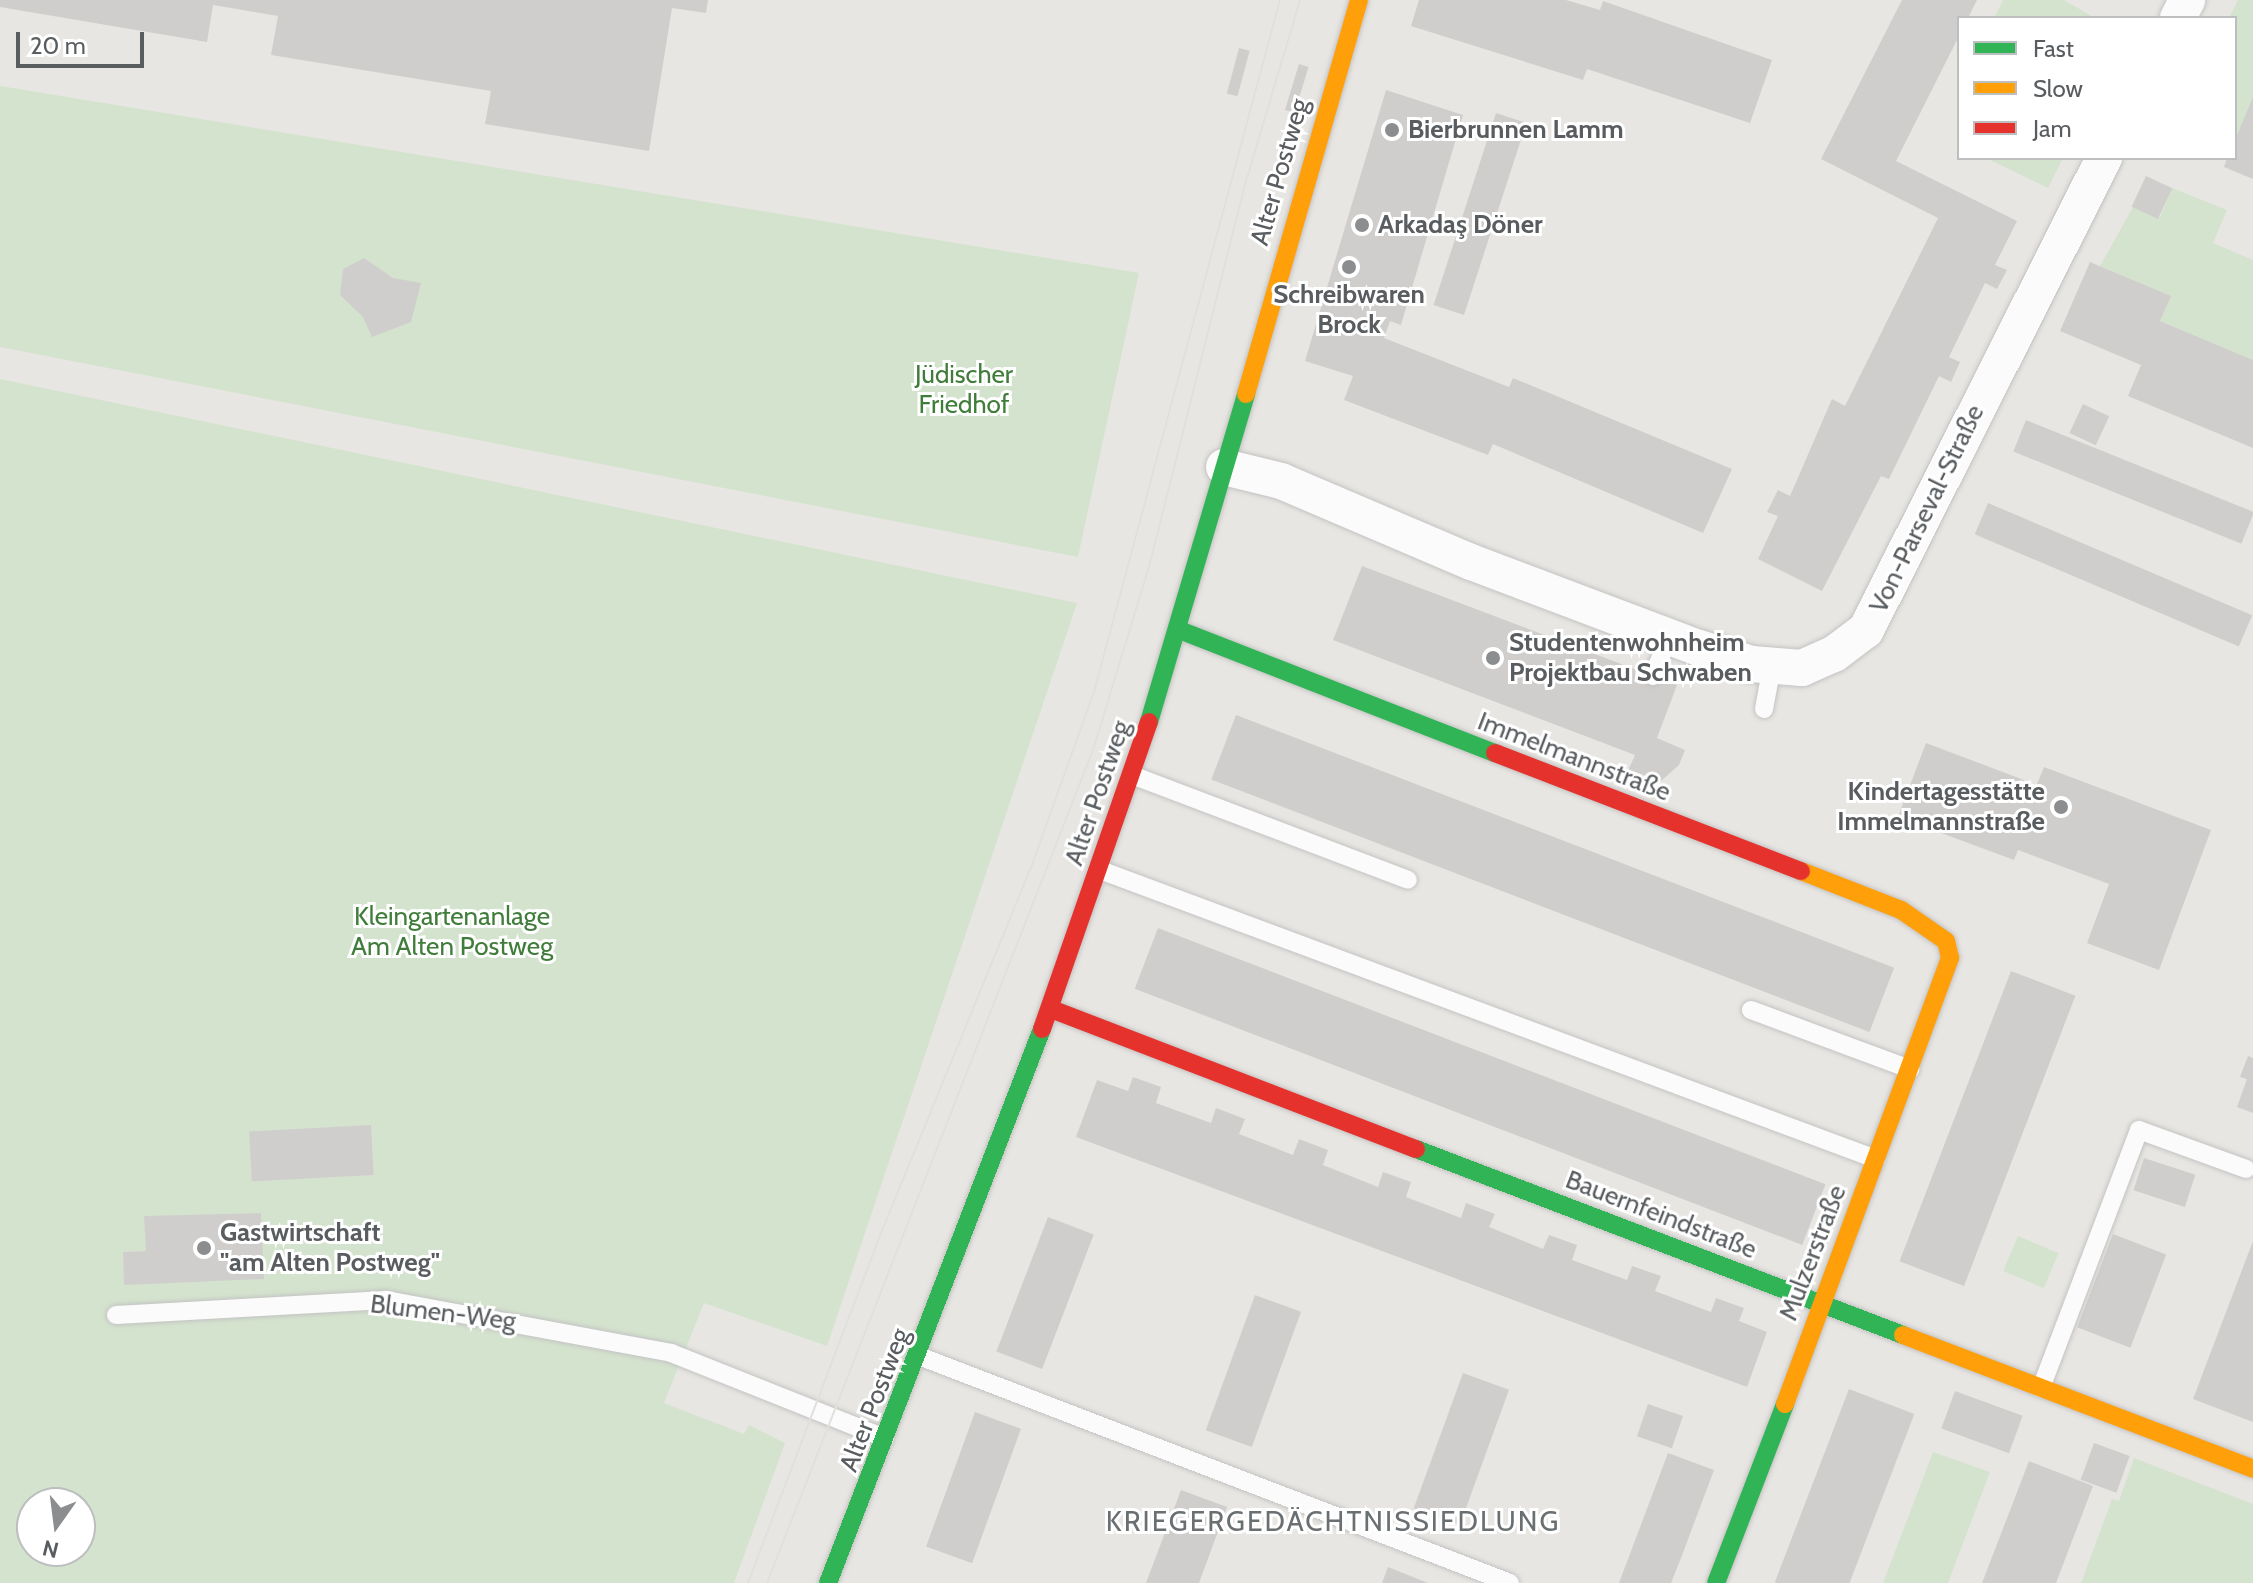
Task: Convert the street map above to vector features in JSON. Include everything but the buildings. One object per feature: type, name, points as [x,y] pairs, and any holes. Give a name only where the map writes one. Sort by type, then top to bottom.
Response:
[{"type":"street","name":"Alter Postweg","points":[[828,1583],[888,1439],[1051,1009],[1132,775],[1179,630],[1359,0]]},
{"type":"street","name":"Von-Parseval-Straße","points":[[1224,467],[1281,481],[1471,562],[1669,637],[1752,664],[1802,668],[1834,654],[1866,630],[2103,160]]},
{"type":"street","name":"Immelmannstraße","points":[[1179,630],[1901,910],[1946,941]]},
{"type":"street","name":"Mulzerstraße","points":[[1716,1583],[1947,975],[1946,941]]},
{"type":"street","name":"Bauernfeindstraße","points":[[1051,1009],[2253,1469]]},
{"type":"lane","points":[[1653,676],[1669,637]]},
{"type":"lane","points":[[1764,709],[1772,666]]},
{"type":"lane","points":[[1132,775],[1408,880]]},
{"type":"lane","points":[[1100,870],[1876,1159]]},
{"type":"lane","points":[[1751,1010],[1910,1069]]},
{"type":"lane","points":[[2041,1388],[2139,1130],[2246,1169]]},
{"type":"lane","name":"Blumen-Weg","points":[[116,1315],[386,1300],[671,1353],[888,1439]]},
{"type":"lane","points":[[919,1356],[1510,1583]]},
{"type":"green space","points":[[2003,0],[2064,0],[2092,16],[1995,16]]},
{"type":"green space","points":[[2238,0],[2253,0],[2253,102],[2237,136],[2237,16],[2230,16]]},
{"type":"green space","name":"Jüdischer Friedhof","points":[[0,86],[1139,273],[1078,557],[0,347]]},
{"type":"green space","points":[[1990,160],[2062,160],[2048,188]]},
{"type":"green space","points":[[2172,188],[2227,210],[2213,243],[2253,260],[2253,360],[2160,321],[2170,296],[2100,266],[2133,207],[2160,217]]},
{"type":"green space","name":"Kleingartenanlage Am Alten Postweg","points":[[0,379],[1077,603],[827,1346],[704,1303],[664,1403],[744,1434],[749,1425],[785,1443],[734,1583],[0,1583]]},
{"type":"green space","points":[[2018,1236],[2059,1253],[2044,1288],[2003,1271]]},
{"type":"green space","points":[[1933,1452],[1990,1472],[1948,1583],[1883,1583]]},
{"type":"green space","points":[[2134,1458],[2253,1504],[2253,1583],[2081,1583],[2112,1499],[2119,1501]]},
{"type":"tram line","points":[[748,1583],[879,1238],[1033,862],[1094,692],[1280,0]]},
{"type":"tram line","points":[[767,1583],[1093,750],[1149,567],[1247,178],[1300,0]]},
{"type":"traffic: fast","points":[[1149,722],[1246,394]]},
{"type":"traffic: fast","points":[[1179,630],[1495,753]]},
{"type":"traffic: fast","points":[[828,1583],[1042,1029]]},
{"type":"traffic: fast","points":[[1416,1149],[1903,1335]]},
{"type":"traffic: fast","points":[[1716,1583],[1785,1404]]},
{"type":"traffic: slow","points":[[1246,394],[1359,0]]},
{"type":"traffic: slow","points":[[1785,1404],[1950,958],[1946,941],[1901,910],[1801,871]]},
{"type":"traffic: slow","points":[[1903,1335],[2253,1469]]},
{"type":"traffic: jam","points":[[1042,1029],[1149,722]]},
{"type":"traffic: jam","points":[[1495,753],[1801,871]]},
{"type":"traffic: jam","points":[[1051,1009],[1416,1149]]},
{"type":"place","name":"Bierbrunnen Lamm","points":[[1392,130]]},
{"type":"place","name":"Arkadaş Döner","points":[[1362,225]]},
{"type":"place","name":"Schreibwaren Brock","points":[[1349,267]]},
{"type":"place","name":"Studentenwohnheim Projektbau Schwaben","points":[[1493,658]]},
{"type":"place","name":"Kindertagesstätte Immelmannstraße","points":[[2061,807]]},
{"type":"place","name":"Gastwirtschaft \"am Alten Postweg\"","points":[[204,1248]]},
{"type":"district","name":"KRIEGERGEDÄCHTNISSIEDLUNG","points":[[1333,1521]]}]
